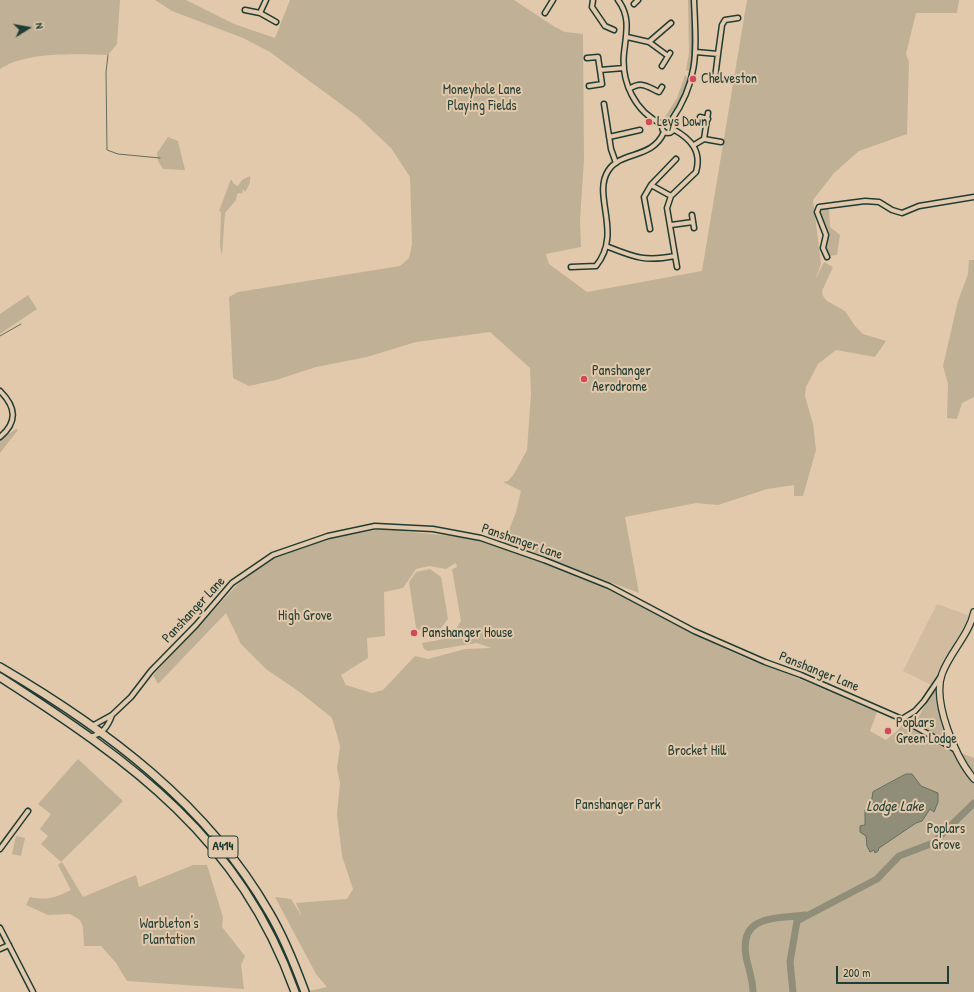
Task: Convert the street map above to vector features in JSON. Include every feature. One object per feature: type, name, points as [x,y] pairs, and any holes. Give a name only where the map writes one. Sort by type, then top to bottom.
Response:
[{"type":"highway","name":"A414","points":[[0,667],[101,732],[132,755],[182,800],[244,873],[273,920],[293,962],[305,992]]},
{"type":"highway","name":"A414","points":[[0,677],[89,737],[151,784],[206,839],[239,880],[262,918],[286,966],[295,992]]},
{"type":"main road","points":[[974,612],[969,626],[942,675],[940,690],[943,708],[956,750],[974,779]]},
{"type":"street","points":[[260,13],[266,0]]},
{"type":"street","points":[[593,0],[592,7],[605,26],[614,30]]},
{"type":"street","points":[[618,0],[626,16],[627,37],[624,68],[629,89],[634,100],[643,112],[651,119],[662,124]]},
{"type":"street","points":[[634,4],[638,0]]},
{"type":"street","points":[[671,121],[682,105],[689,89],[694,70],[696,52],[694,0]]},
{"type":"street","points":[[545,13],[550,1]]},
{"type":"street","points":[[245,10],[260,13],[276,22]]},
{"type":"street","points":[[715,78],[722,25],[725,20],[738,18]]},
{"type":"street","points":[[649,42],[670,23]]},
{"type":"street","points":[[627,37],[649,42],[669,54],[662,66]]},
{"type":"street","points":[[696,52],[718,54]]},
{"type":"street","points":[[587,58],[598,57],[602,84],[589,86]]},
{"type":"street","points":[[600,70],[624,68]]},
{"type":"street","points":[[629,89],[637,84],[642,84],[659,92],[662,87]]},
{"type":"street","points":[[604,104],[613,158],[616,163]]},
{"type":"street","points":[[704,139],[708,113]]},
{"type":"street","points":[[700,117],[708,119]]},
{"type":"street","points":[[662,124],[667,120],[671,121]]},
{"type":"street","points":[[671,121],[674,129],[685,136],[694,145],[698,156],[696,172],[671,196],[667,208],[677,267]]},
{"type":"street","points":[[571,267],[596,266],[603,257],[606,246],[608,225],[604,186],[607,171],[616,163],[652,149],[661,140],[664,132],[661,128],[662,124]]},
{"type":"street","points":[[664,132],[670,133],[674,129]]},
{"type":"street","points":[[609,137],[640,130]]},
{"type":"street","points":[[694,145],[704,139],[721,142]]},
{"type":"street","points":[[650,229],[644,197],[650,185],[676,159]]},
{"type":"street","points":[[650,185],[671,196]]},
{"type":"street","points":[[827,257],[823,248],[826,235],[817,212],[819,207],[865,201],[880,202],[892,210],[902,213],[919,206],[974,197]]},
{"type":"street","points":[[692,215],[694,228]]},
{"type":"street","points":[[671,225],[693,222]]},
{"type":"street","points":[[606,246],[640,259],[658,260],[675,256]]},
{"type":"street","points":[[0,391],[10,402],[13,419],[10,427],[0,437]]},
{"type":"street","name":"Panshanger Lane","points":[[92,726],[112,715],[131,697],[151,671],[196,625],[232,583],[273,555],[328,536],[375,526],[433,529],[481,538],[544,560],[609,586],[694,631],[765,662],[801,675],[902,720],[956,750]]},
{"type":"street","points":[[902,720],[915,711],[924,701],[942,675]]},
{"type":"street","name":"Panshanger Lane","points":[[101,732],[105,729],[112,715]]},
{"type":"street","points":[[89,737],[101,732]]},
{"type":"street","points":[[0,849],[28,811]]},
{"type":"street","points":[[0,928],[32,992]]},
{"type":"street","points":[[0,949],[9,945]]},
{"type":"shaded area","points":[[937,604],[970,616],[931,685],[903,671]]},
{"type":"green space","points":[[0,0],[120,0],[117,44],[108,55],[67,54],[37,56],[11,63],[0,69]]},
{"type":"green space","name":"Moneyhole Lane Playing Fields","points":[[155,0],[186,0],[234,24],[275,38],[290,0],[514,0],[565,32],[583,34],[584,159],[580,221],[581,247],[546,254],[549,264],[587,292],[702,271],[747,0],[959,0],[957,13],[916,13],[906,54],[909,62],[907,134],[859,151],[834,173],[813,200],[821,264],[815,280],[824,262],[833,267],[822,291],[823,296],[827,301],[845,311],[855,326],[863,334],[886,341],[875,357],[836,350],[818,364],[806,387],[805,396],[813,424],[816,450],[803,496],[794,496],[794,485],[767,489],[718,505],[696,503],[625,517],[639,593],[504,543],[516,512],[521,491],[503,482],[508,481],[514,474],[527,450],[531,394],[530,368],[490,332],[416,342],[367,357],[316,367],[276,380],[249,386],[233,378],[229,297],[238,292],[400,266],[409,258],[412,244],[410,177],[391,148],[357,116],[270,52],[243,38],[172,11]]},
{"type":"green space","points":[[688,0],[691,0],[693,54],[691,72],[686,70],[689,53]]},
{"type":"green space","points":[[685,75],[688,78],[682,98],[670,116],[665,117],[677,98]]},
{"type":"green space","points":[[168,137],[178,141],[185,170],[163,169],[158,161],[157,153]]},
{"type":"green space","points":[[250,176],[250,182],[245,192],[243,189],[242,194],[237,194],[236,200],[225,213],[222,256],[220,246],[221,212],[219,211],[231,179],[234,184],[238,186],[242,180]]},
{"type":"green space","points":[[829,208],[830,227],[840,235],[837,255],[828,256],[825,248],[828,235],[819,212],[823,209]]},
{"type":"green space","points":[[969,260],[974,260],[974,397],[962,403],[957,419],[947,418],[948,384],[943,366],[958,301],[968,274]]},
{"type":"green space","points":[[28,295],[37,309],[0,334],[0,314]]},
{"type":"green space","points":[[16,429],[18,430],[0,453],[0,440]]},
{"type":"green space","name":"Panshanger Park","points":[[382,529],[461,537],[484,542],[522,555],[603,587],[689,632],[743,657],[800,679],[877,712],[870,731],[886,740],[898,730],[903,722],[948,748],[974,758],[974,992],[309,992],[327,987],[316,974],[275,897],[291,899],[302,917],[296,903],[347,899],[353,889],[342,856],[337,814],[340,783],[337,768],[340,746],[333,721],[331,717],[301,693],[266,669],[241,644],[226,613],[158,684],[153,675],[238,584],[273,557],[317,541]],"holes":[[[456,563],[457,567],[452,569],[461,621],[450,638],[422,643],[424,649],[428,651],[477,643],[491,648],[465,649],[428,659],[415,656],[383,690],[372,693],[346,685],[341,675],[368,658],[367,638],[385,636],[384,592],[403,588],[416,569],[429,566],[446,569]]]},
{"type":"green space","points":[[430,569],[441,577],[448,619],[441,628],[425,632],[416,628],[409,582],[416,572]]},
{"type":"green space","points":[[936,685],[949,743],[919,725],[917,720]]},
{"type":"green space","points":[[78,759],[123,801],[61,862],[41,844],[48,836],[40,829],[51,814],[38,804]]},
{"type":"green space","points":[[16,836],[25,838],[21,856],[12,854]]},
{"type":"green space","name":"Warbleton's Plantation","points":[[62,862],[83,897],[136,875],[139,887],[193,865],[207,865],[223,917],[222,927],[245,956],[241,965],[244,989],[127,981],[116,963],[101,946],[84,946],[83,927],[80,920],[70,914],[48,915],[26,905],[30,897],[41,899],[51,898],[71,890],[58,865]]},
{"type":"water","name":"Lodge Lake","points":[[906,774],[912,774],[921,786],[938,793],[938,802],[934,812],[930,809],[922,821],[916,823],[879,848],[875,853],[874,850],[870,852],[867,846],[866,836],[860,832],[860,826],[865,825],[865,810],[871,804],[873,792]]},
{"type":"waterway","points":[[108,55],[106,72],[107,150],[118,154],[160,158]]},
{"type":"waterway","points":[[0,336],[21,324]]},
{"type":"waterway","points":[[793,992],[790,962],[797,921],[877,879],[899,856],[933,843],[974,803]]},
{"type":"waterway","points":[[753,992],[746,956],[745,942],[748,932],[762,921],[805,915]]},
{"type":"place","name":"Chelveston","points":[[693,79]]},
{"type":"place","name":"Leys Down","points":[[649,122]]},
{"type":"place","name":"Panshanger Aerodrome","points":[[584,379]]},
{"type":"place","name":"Panshanger House","points":[[414,633]]},
{"type":"place","name":"Poplars Green Lodge","points":[[888,731]]},
{"type":"park label","name":"High Grove","points":[[305,616]]},
{"type":"park label","name":"Brocket Hill","points":[[697,751]]},
{"type":"park label","name":"Poplars Grove","points":[[946,838]]}]
